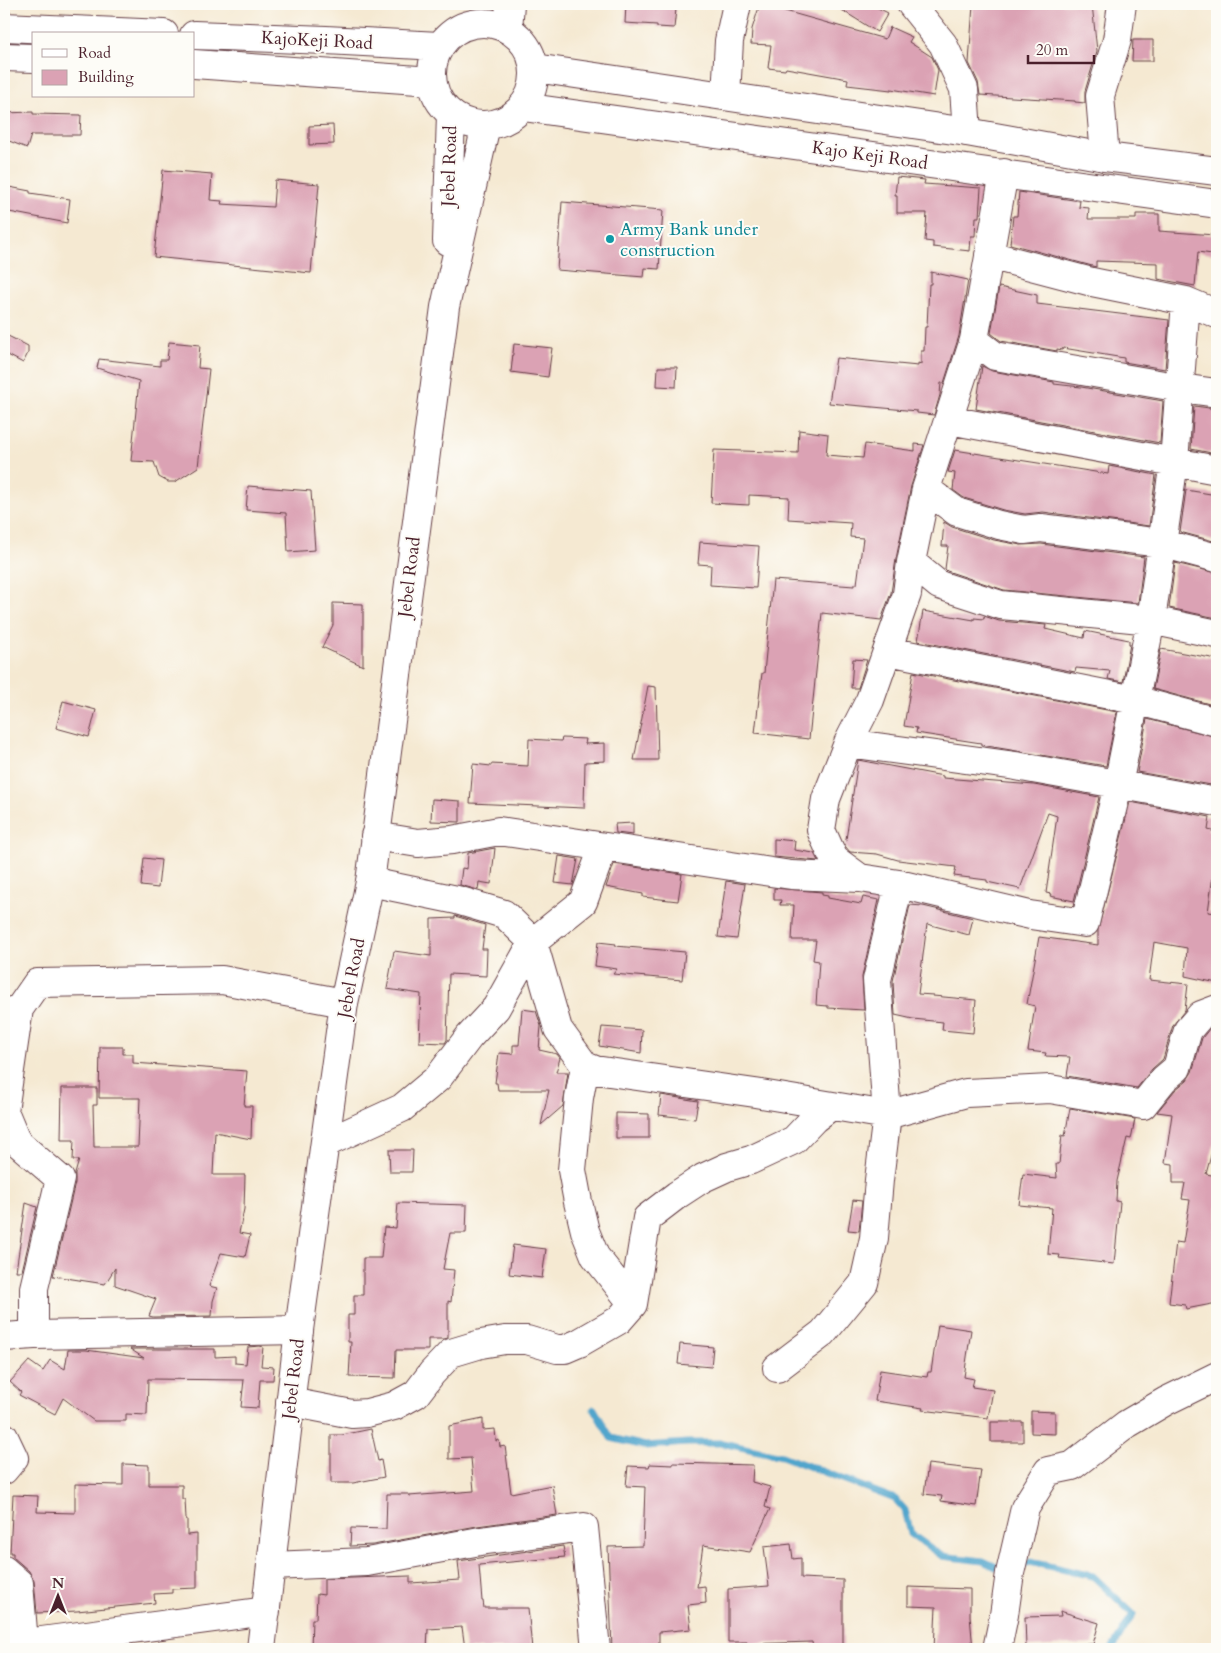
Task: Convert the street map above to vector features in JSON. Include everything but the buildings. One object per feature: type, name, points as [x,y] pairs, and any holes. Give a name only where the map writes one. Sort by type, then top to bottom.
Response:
[{"type":"street","points":[[726,96],[729,41],[738,4]]},
{"type":"street","points":[[911,4],[943,44],[964,88],[967,132]]},
{"type":"street","points":[[1105,157],[1100,96],[1117,40],[1122,4]]},
{"type":"street","points":[[474,14],[497,24],[509,16],[518,36],[532,56],[535,68],[532,88],[523,106],[506,120],[486,125],[473,124],[462,120],[451,114],[435,94],[432,81],[432,63],[439,46],[474,14]]},
{"type":"street","points":[[4,27],[118,32]]},
{"type":"street","name":"KajoKeji Road","points":[[195,35],[439,46]]},
{"type":"street","points":[[4,57],[32,58]]},
{"type":"street","name":"KajoKeji Road","points":[[195,64],[432,81]]},
{"type":"street","name":"Kajo Keji Road","points":[[535,68],[967,132],[1105,157],[1217,171]]},
{"type":"street","name":"Kajo Keji Road","points":[[523,106],[1217,204]]},
{"type":"street","name":"Jebel Road","points":[[261,1649],[299,1330],[344,1003],[370,882],[444,307],[451,114]]},
{"type":"street","name":"Jebel Road","points":[[444,307],[486,125]]},
{"type":"street","points":[[860,878],[834,859],[821,830],[826,800],[848,744],[870,700],[907,594],[911,562],[926,489],[974,340],[1004,173]]},
{"type":"street","points":[[989,255],[1092,282],[1186,301],[1217,314]]},
{"type":"street","points":[[376,836],[418,843],[452,840],[498,831],[791,875],[860,878],[899,884],[1030,915],[1085,923],[1118,785],[1151,620],[1174,462],[1186,301]]},
{"type":"street","points":[[974,340],[995,356],[1181,388],[1217,392]]},
{"type":"street","points":[[949,420],[1217,470]]},
{"type":"street","points":[[926,489],[957,512],[999,525],[1024,530],[1041,528],[1161,543],[1217,558]]},
{"type":"street","points":[[911,562],[939,585],[1001,605],[1151,620],[1217,634]]},
{"type":"street","points":[[888,651],[1135,700],[1217,722]]},
{"type":"street","points":[[848,744],[1016,766],[1217,802]]},
{"type":"street","points":[[326,1143],[402,1108],[438,1078],[469,1038],[496,1008],[533,942],[584,902],[603,848]]},
{"type":"street","points":[[370,882],[458,900],[504,914],[533,942],[558,1029],[585,1066],[595,1070],[887,1115],[966,1093],[1050,1089],[1143,1105],[1164,1079],[1177,1068],[1188,1030],[1201,1015],[1217,1010]]},
{"type":"street","points":[[777,1368],[823,1332],[864,1283],[874,1238],[887,1115],[877,980],[899,884]]},
{"type":"street","points":[[34,1335],[34,1288],[60,1179],[17,1142],[4,1111],[12,1011],[37,983],[222,980],[344,1003]]},
{"type":"street","points":[[585,1066],[579,1098],[572,1170],[578,1202],[585,1231],[595,1256],[633,1304]]},
{"type":"street","points":[[290,1402],[352,1414],[367,1413],[394,1406],[416,1394],[451,1353],[481,1344],[505,1340],[527,1340],[557,1349],[565,1349],[579,1343],[619,1320],[633,1304],[647,1218],[703,1178],[726,1167],[751,1160],[794,1140],[814,1119],[831,1106]]},
{"type":"street","points":[[4,1337],[299,1330]]},
{"type":"street","points":[[997,1649],[1010,1573],[1025,1508],[1048,1471],[1072,1466],[1127,1424],[1166,1401],[1217,1376]]},
{"type":"street","points":[[4,1437],[14,1458],[4,1470]]},
{"type":"street","points":[[270,1566],[367,1562],[480,1541],[584,1527],[596,1649]]},
{"type":"street","points":[[4,1570],[19,1583],[14,1644],[266,1611]]},
{"type":"waterway","points":[[594,1409],[611,1438],[645,1446],[722,1443],[782,1456],[895,1499],[905,1510],[911,1534],[942,1556],[983,1561],[1005,1571]]},
{"type":"waterway","points":[[1019,1568],[1030,1562],[1093,1576],[1133,1614],[1112,1649]]},
{"type":"place","name":"Army Bank under construction","points":[[610,239]]}]
